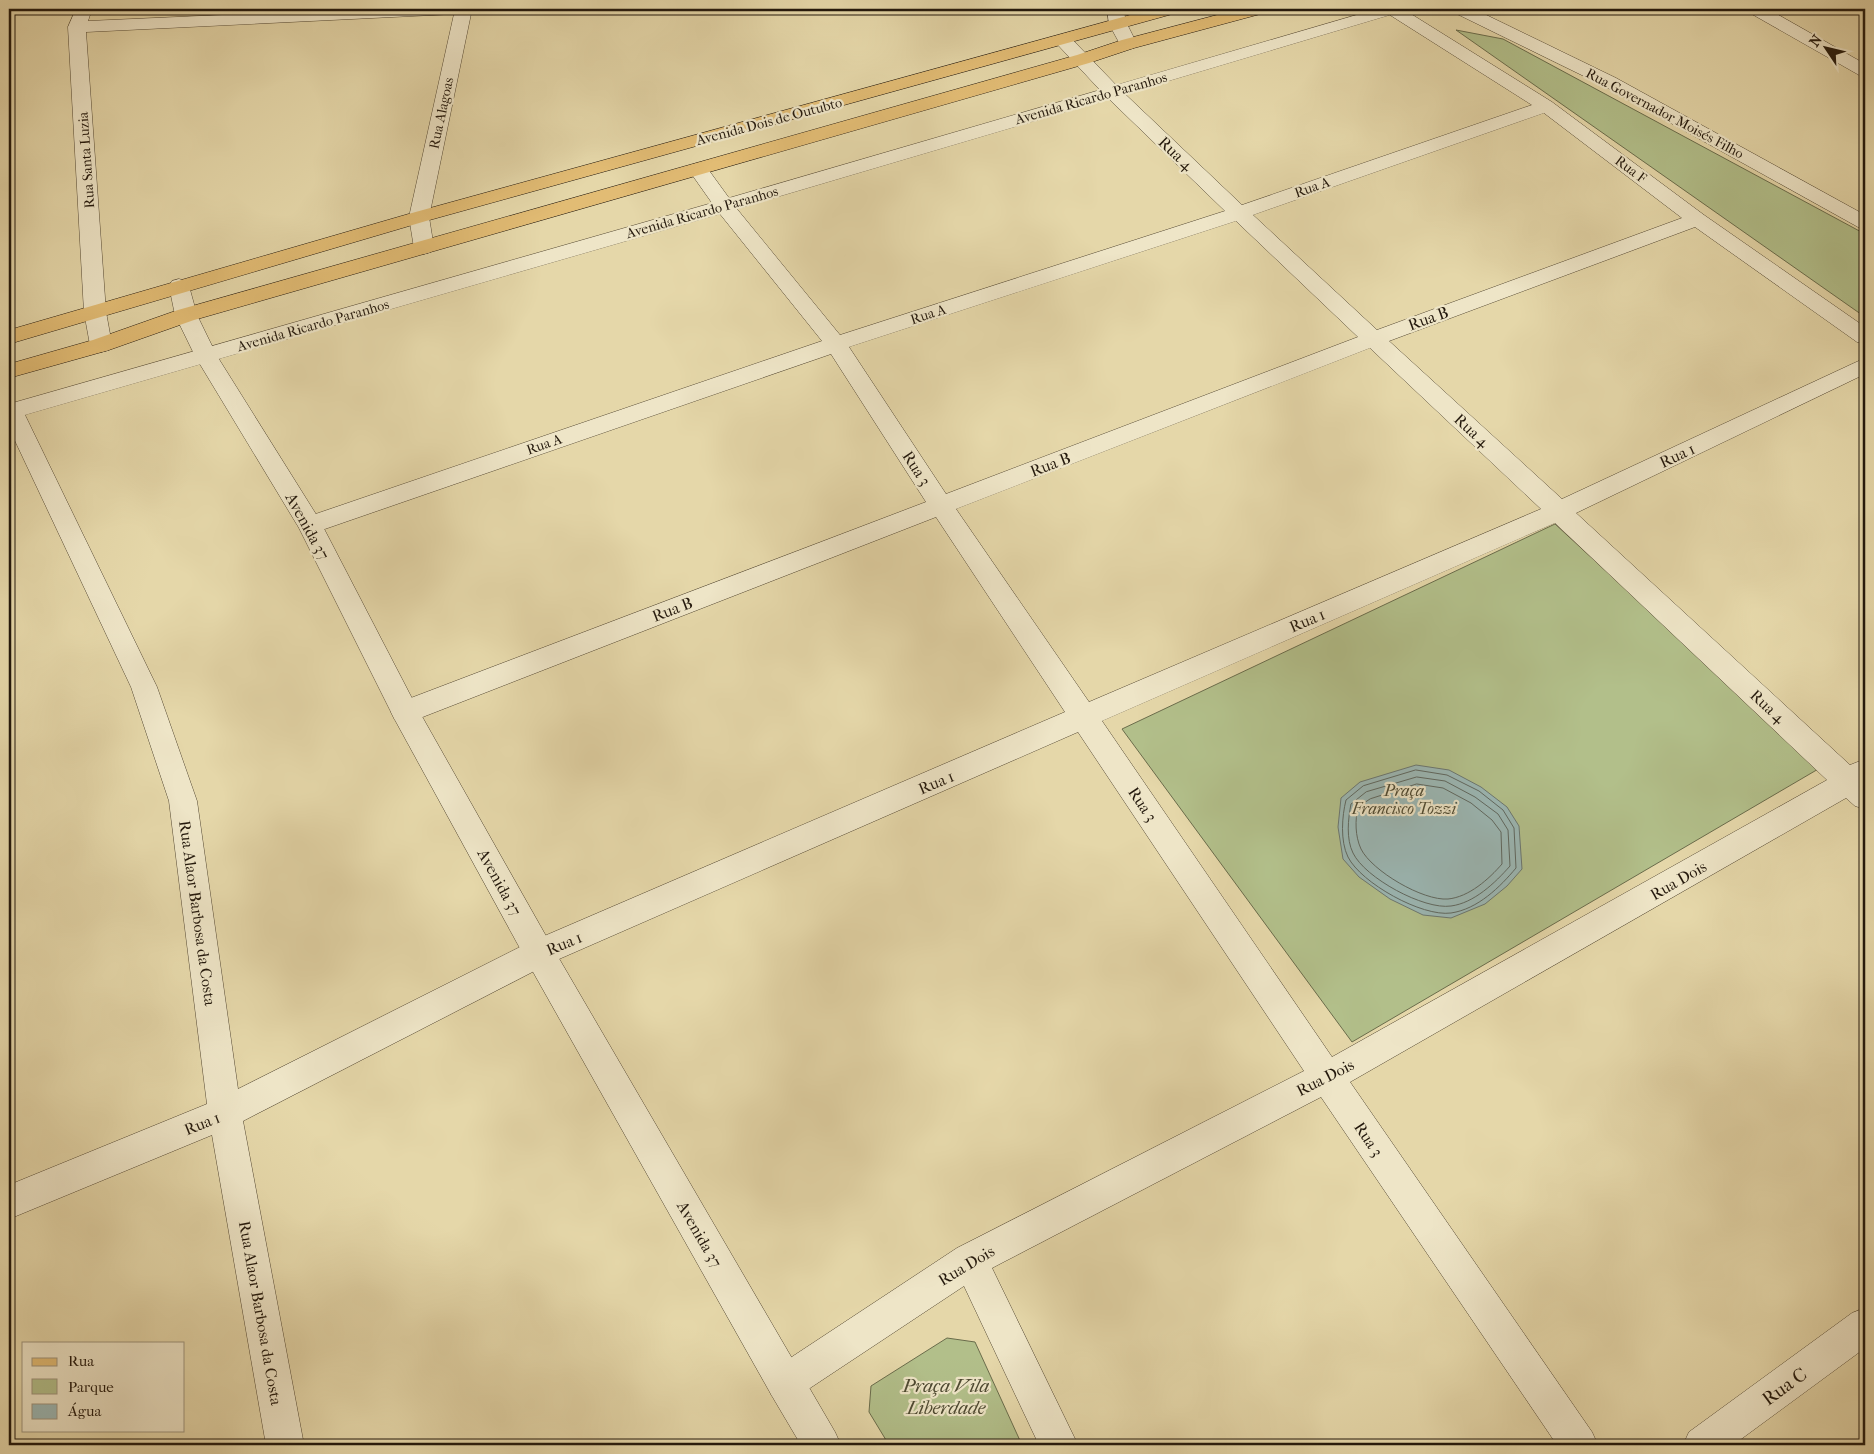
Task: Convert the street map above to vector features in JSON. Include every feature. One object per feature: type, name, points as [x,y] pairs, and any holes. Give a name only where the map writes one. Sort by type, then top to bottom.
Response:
[{"type":"main road","points":[[1116,16],[1170,9]]},
{"type":"main road","points":[[9,372],[102,345],[186,315],[1083,59],[1128,44],[1258,9]]},
{"type":"main road","name":"Avenida Dois de Outubto","points":[[9,337],[418,218],[1063,40],[1116,16]]},
{"type":"street","name":"Rua Santa Luzia","points":[[85,9],[77,27],[95,312],[102,345]]},
{"type":"street","points":[[77,27],[456,9]]},
{"type":"street","name":"Rua Alagoas","points":[[418,218],[464,9]]},
{"type":"street","name":"Avenida Ricardo Paranhos","points":[[10,412],[724,206],[1393,9]]},
{"type":"street","name":"Rua F","points":[[1393,9],[1546,106],[1697,219],[1865,337]]},
{"type":"street","name":"Rua Governador Moisés Filho","points":[[1461,9],[1610,82],[1865,223]]},
{"type":"street","points":[[1756,9],[1865,71]]},
{"type":"street","points":[[1116,16],[1128,44]]},
{"type":"street","name":"Rua 4","points":[[1063,40],[1083,59],[1112,92],[1373,339],[1559,511],[1859,782]]},
{"type":"street","name":"Rua A","points":[[310,525],[836,344],[1239,213],[1546,106]]},
{"type":"street","name":"Rua 3","points":[[698,169],[724,206],[836,344],[941,506],[1326,1076],[1579,1445]]},
{"type":"street","points":[[418,218],[424,248]]},
{"type":"street","name":"Rua B","points":[[405,712],[1373,339],[1697,219]]},
{"type":"street","name":"Avenida 37","points":[[179,286],[186,315],[206,356],[310,525],[405,712],[540,953],[822,1445]]},
{"type":"street","name":"Rua 1","points":[[9,1202],[225,1114],[540,953],[1559,511],[1865,365]]},
{"type":"street","name":"Rua Alaor Barbosa da Costa","points":[[10,412],[144,687],[183,801],[225,1114],[285,1445]]},
{"type":"street","name":"Rua Dois","points":[[785,1383],[970,1261],[1370,1055],[1819,800],[1859,782]]},
{"type":"street","points":[[970,1261],[1059,1445]]},
{"type":"street","name":"Rua C","points":[[1702,1445],[1865,1326]]},
{"type":"green space","points":[[1456,30],[1503,39],[1865,234],[1865,317]]},
{"type":"green space","name":"Praça Francisco Tozzi","points":[[1555,524],[1820,768],[1352,1042],[1122,729]]},
{"type":"green space","name":"Praça Vila Liberdade","points":[[947,1338],[975,1342],[1022,1445],[889,1445],[869,1412],[871,1386]]},
{"type":"water","points":[[1416,765],[1449,770],[1481,787],[1507,807],[1519,826],[1522,869],[1507,886],[1485,904],[1451,918],[1423,915],[1390,899],[1359,877],[1343,859],[1338,827],[1341,798],[1360,782]]}]
